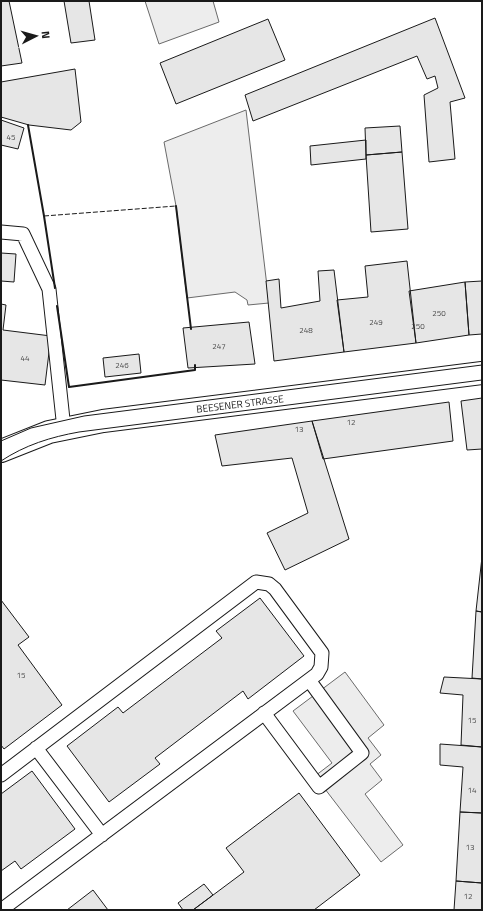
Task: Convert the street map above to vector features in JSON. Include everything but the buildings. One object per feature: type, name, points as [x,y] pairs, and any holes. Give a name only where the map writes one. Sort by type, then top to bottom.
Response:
[{"type":"street","name":"BEESENER STRASSE","points":[[1,451],[34,437],[64,428],[111,420],[482,373]]},
{"type":"lane","points":[[1,232],[23,234],[49,289],[64,428]]},
{"type":"lane","points":[[1,775],[256,582],[270,584],[275,589],[322,653],[321,667],[309,680],[1,910]]},
{"type":"lane","points":[[264,713],[319,787],[362,754],[309,680]]},
{"type":"lane","points":[[36,748],[102,835]]},
{"type":"shaded area","points":[[145,1],[213,1],[219,22],[159,44]]},
{"type":"shaded area","points":[[246,110],[269,303],[248,305],[247,300],[235,292],[187,298],[176,206],[164,142]]},
{"type":"shaded area","points":[[345,672],[384,725],[368,738],[381,755],[370,764],[382,780],[365,794],[403,845],[381,862],[315,776],[332,763],[293,711]]},
{"type":"tram line","points":[[1,441],[31,428],[84,416],[482,365]]},
{"type":"tram line","points":[[1,461],[19,450],[38,442],[79,432],[482,380]]},
{"type":"fence","points":[[44,216],[176,206]]},
{"type":"wall","points":[[28,125],[55,288]]},
{"type":"wall","points":[[176,206],[191,329]]},
{"type":"wall","points":[[57,306],[69,387],[195,370],[195,365]]}]
